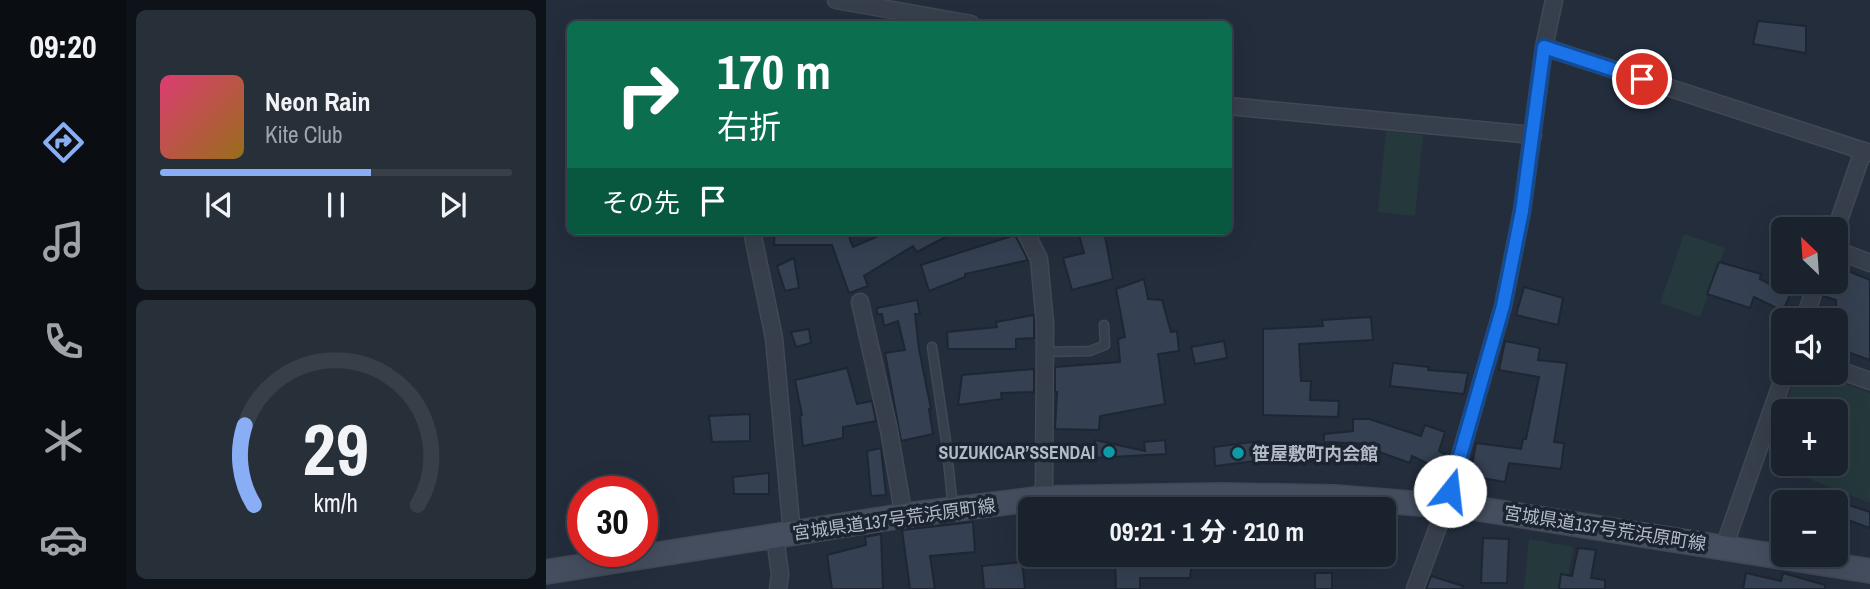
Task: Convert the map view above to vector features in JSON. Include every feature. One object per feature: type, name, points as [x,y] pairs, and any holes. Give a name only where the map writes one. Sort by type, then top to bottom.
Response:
[{"type":"main road","name":"宮城県道137号荒浜原町線","points":[[1104,497],[1335,497]]},
{"type":"main road","name":"宮城県道137号荒浜原町線","points":[[546,572],[908,515],[1018,501]]},
{"type":"main road","name":"宮城県道137号荒浜原町線","points":[[1396,501],[1446,505],[1870,571]]},
{"type":"street","points":[[836,0],[954,21]]},
{"type":"street","points":[[1415,589],[1446,505],[1503,306],[1522,211],[1544,47],[1554,0]]},
{"type":"street","points":[[1544,47],[1867,152],[1841,217]]},
{"type":"street","points":[[1232,106],[1533,135]]},
{"type":"street","points":[[753,235],[774,338],[784,535],[778,589]]},
{"type":"street","points":[[1027,235],[1039,259],[1045,324],[1044,497]]},
{"type":"street","points":[[1848,255],[1870,263]]},
{"type":"street","points":[[860,302],[889,430],[902,506]]},
{"type":"street","points":[[1848,373],[1870,380]]},
{"type":"street","points":[[1724,547],[1781,385]]},
{"type":"lane","points":[[1045,352],[1090,351],[1105,345],[1104,325]]},
{"type":"lane","points":[[932,346],[952,499]]},
{"type":"green space","points":[[1386,131],[1423,135],[1415,216],[1378,212]]},
{"type":"green space","points":[[1684,234],[1725,248],[1700,317],[1660,303]]},
{"type":"green space","points":[[1792,385],[1848,385],[1870,393],[1870,503],[1848,494],[1848,490],[1837,490],[1809,479],[1810,476],[1848,476],[1848,399],[1787,399]]},
{"type":"green space","points":[[1529,539],[1574,547],[1565,589],[1524,589]]},
{"type":"building","points":[[1758,21],[1806,26],[1806,53],[1753,44]]},
{"type":"building","points":[[775,235],[854,235],[849,237],[853,247],[881,235],[949,235],[917,252],[913,246],[864,276],[868,286],[849,293],[832,245],[774,245]]},
{"type":"building","points":[[1015,235],[1028,260],[965,274],[965,277],[929,291],[921,265]]},
{"type":"building","points":[[1079,235],[1105,235],[1113,279],[1072,290],[1063,258],[1084,253]]},
{"type":"building","points":[[794,258],[799,288],[785,291],[777,266]]},
{"type":"building","points":[[1719,262],[1761,274],[1760,279],[1771,285],[1771,294],[1790,295],[1784,308],[1777,308],[1754,297],[1750,308],[1707,294]]},
{"type":"building","points":[[1848,271],[1870,280],[1870,360],[1848,352],[1848,308],[1836,308],[1836,300],[1823,296],[1848,294]]},
{"type":"building","points":[[1144,279],[1148,299],[1162,300],[1171,332],[1177,331],[1179,351],[1158,354],[1165,404],[1100,416],[1099,430],[1055,429],[1055,367],[1120,362],[1118,339],[1125,337],[1116,289]]},
{"type":"building","points":[[1524,287],[1563,298],[1558,325],[1516,315]]},
{"type":"building","points":[[917,300],[920,314],[915,314],[919,349],[933,434],[901,441],[885,353],[905,350],[898,321],[884,326],[882,314],[877,314],[877,308]]},
{"type":"building","points":[[1034,315],[1034,338],[1016,339],[1016,349],[948,349],[947,332],[997,327],[996,322]]},
{"type":"building","points":[[1371,317],[1373,340],[1299,344],[1301,381],[1311,381],[1310,400],[1339,401],[1338,417],[1263,415],[1263,329],[1323,326],[1322,320]]},
{"type":"building","points":[[809,329],[811,343],[796,347],[791,332]]},
{"type":"building","points":[[1224,341],[1227,358],[1195,364],[1191,347]]},
{"type":"building","points":[[1505,341],[1540,348],[1538,360],[1567,363],[1554,442],[1564,443],[1561,469],[1509,463],[1505,482],[1470,476],[1476,443],[1521,449],[1523,439],[1526,439],[1539,377],[1499,370]]},
{"type":"building","points":[[1393,363],[1429,367],[1428,370],[1468,373],[1464,394],[1390,386]]},
{"type":"building","points":[[847,368],[857,404],[872,401],[876,421],[843,427],[843,438],[803,446],[802,415],[795,380]]},
{"type":"building","points":[[1034,369],[1034,392],[1001,393],[1002,399],[958,405],[962,375]]},
{"type":"building","points":[[750,414],[750,441],[712,442],[709,416]]},
{"type":"building","points":[[1353,419],[1369,419],[1421,436],[1425,425],[1445,432],[1439,451],[1445,454],[1439,469],[1412,456],[1410,463],[1371,449],[1373,444],[1324,442],[1324,434],[1353,431]]},
{"type":"building","points":[[1095,440],[1145,451],[1144,442],[1165,440],[1166,454],[1093,458]]},
{"type":"building","name":"笹屋敷町内会館","points":[[1260,441],[1263,460],[1215,466],[1214,447]]},
{"type":"building","points":[[881,448],[886,495],[871,496],[867,451]]},
{"type":"building","points":[[769,473],[769,494],[734,494],[733,477]]},
{"type":"building","points":[[1848,505],[1870,512],[1870,528],[1851,521],[1848,529]]},
{"type":"building","points":[[973,522],[975,552],[930,556],[935,589],[910,589],[902,530]]},
{"type":"building","points":[[881,534],[883,589],[832,589],[827,555],[866,545],[865,537]]},
{"type":"building","points":[[1483,538],[1509,539],[1507,583],[1481,583]]},
{"type":"building","points":[[1578,548],[1596,550],[1591,578],[1605,580],[1605,589],[1559,589],[1561,574],[1572,576]]},
{"type":"building","points":[[1018,562],[1018,567],[1023,567],[1025,589],[984,589],[982,566]]},
{"type":"building","points":[[1115,567],[1191,567],[1190,578],[1140,578],[1140,589],[1116,589]]},
{"type":"building","points":[[1315,573],[1332,573],[1332,589],[1315,589]]},
{"type":"building","points":[[1746,573],[1781,581],[1783,573],[1825,585],[1825,589],[1743,589]]},
{"type":"building","points":[[1431,576],[1463,586],[1462,589],[1426,589]]},
{"type":"place","name":"SUZUKICAR’SSENDAI","points":[[1109,452]]},
{"type":"place","name":"笹屋敷町内会館","points":[[1238,453]]},
{"type":"route","points":[[1450,491],[1503,306],[1522,211],[1544,47],[1642,79]]}]
